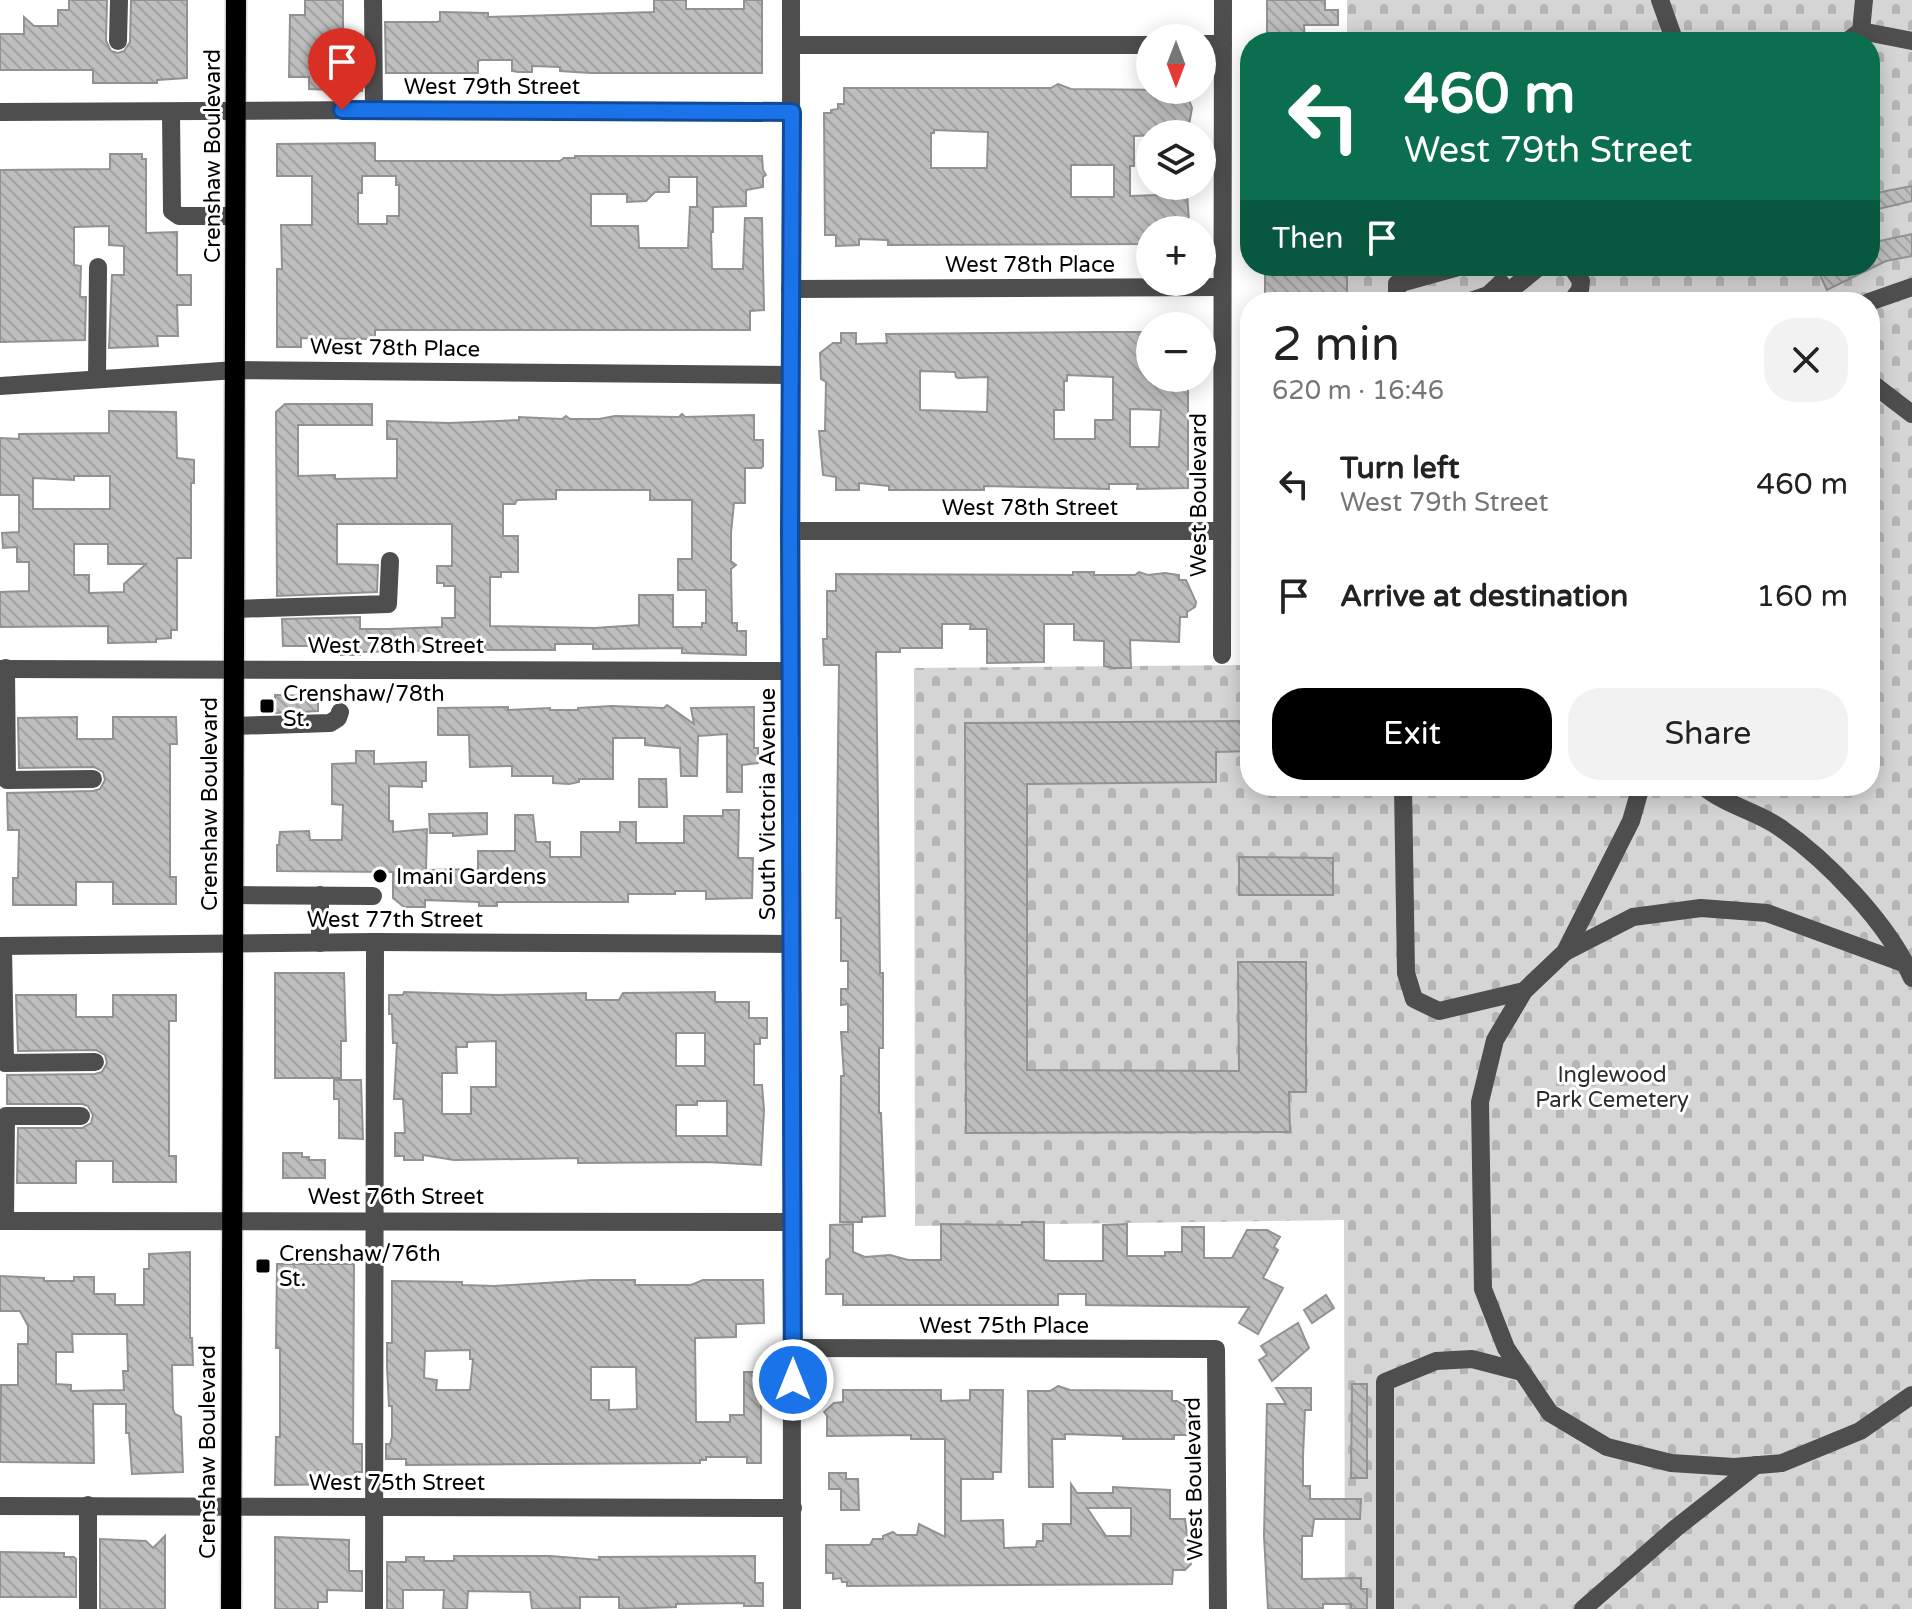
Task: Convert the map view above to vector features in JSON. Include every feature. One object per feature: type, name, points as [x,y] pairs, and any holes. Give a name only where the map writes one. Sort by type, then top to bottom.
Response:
[{"type":"main road","name":"Crenshaw Boulevard","points":[[231,1609],[236,0]]},
{"type":"street","points":[[118,41],[119,0]]},
{"type":"street","points":[[373,0],[374,110]]},
{"type":"street","name":"South Victoria Avenue","points":[[791,0],[792,1609]]},
{"type":"street","name":"West Boulevard","points":[[1222,655],[1223,0]]},
{"type":"street","points":[[1660,0],[1671,32]]},
{"type":"street","points":[[1855,32],[1864,0]]},
{"type":"street","points":[[1880,39],[1912,41]]},
{"type":"street","points":[[1216,44],[1223,44]]},
{"type":"street","points":[[792,45],[1136,45]]},
{"type":"street","name":"West 79th Street","points":[[0,112],[792,112]]},
{"type":"street","points":[[171,112],[172,211],[179,216],[235,216]]},
{"type":"street","points":[[97,379],[98,267]]},
{"type":"street","points":[[1397,292],[1397,284],[1426,276]]},
{"type":"street","points":[[1506,292],[1525,276]]},
{"type":"street","name":"West 78th Place","points":[[790,289],[1222,287]]},
{"type":"street","points":[[1880,298],[1912,287]]},
{"type":"street","name":"West 78th Place","points":[[0,386],[236,370],[791,375]]},
{"type":"street","points":[[1880,390],[1912,414]]},
{"type":"street","name":"West 78th Street","points":[[790,531],[1221,531]]},
{"type":"street","points":[[235,609],[388,604],[390,561]]},
{"type":"street","points":[[3,668],[7,780],[93,779]]},
{"type":"street","name":"West 78th Street","points":[[3,668],[791,671]]},
{"type":"street","points":[[234,726],[330,723],[338,718],[340,712]]},
{"type":"street","points":[[1403,796],[1406,973],[1414,999],[1439,1011],[1524,991]]},
{"type":"street","points":[[1565,952],[1631,821],[1638,796]]},
{"type":"street","points":[[1718,796],[1737,808],[1777,825],[1851,888],[1909,971]]},
{"type":"street","points":[[233,895],[373,896]]},
{"type":"street","points":[[320,895],[320,943]]},
{"type":"street","points":[[1909,971],[1767,913],[1701,908],[1633,917],[1565,952],[1524,991],[1495,1040],[1480,1102],[1483,1289],[1506,1348],[1550,1413],[1607,1447],[1671,1463],[1734,1467],[1782,1463],[1860,1431],[1912,1395]]},
{"type":"street","points":[[374,1609],[375,942]]},
{"type":"street","name":"West 77th Street","points":[[2,946],[375,942],[790,944]]},
{"type":"street","points":[[2,946],[5,1063],[95,1062]]},
{"type":"street","points":[[3,1221],[6,1116],[81,1116]]},
{"type":"street","name":"West 76th Street","points":[[3,1221],[792,1222]]},
{"type":"street","name":"West 75th Place","points":[[792,1348],[1216,1349]]},
{"type":"street","name":"West Boulevard","points":[[1216,1349],[1218,1609]]},
{"type":"street","points":[[1385,1609],[1385,1382],[1436,1361],[1472,1359],[1522,1372]]},
{"type":"street","points":[[1583,1609],[1676,1528],[1756,1465]]},
{"type":"street","points":[[88,1505],[88,1609]]},
{"type":"street","name":"West 75th Street","points":[[0,1506],[793,1508]]},
{"type":"green space","name":"Inglewood Park Cemetery","points":[[1347,0],[1912,0],[1912,1609],[1345,1609],[1344,1220],[915,1226],[914,668],[1240,665],[1240,796],[1880,796],[1880,292],[1347,292],[1347,276],[1880,276],[1880,32],[1347,32]]},
{"type":"building","points":[[69,0],[107,0],[106,41],[111,51],[118,53],[124,51],[130,42],[131,0],[187,0],[187,78],[157,80],[157,83],[93,83],[93,70],[0,70],[0,34],[24,34],[24,17],[34,26],[58,26],[58,10],[69,10]]},
{"type":"building","points":[[305,0],[343,0],[343,56],[362,56],[362,91],[309,89],[309,77],[289,77],[290,15],[305,15]]},
{"type":"building","points":[[654,0],[686,0],[686,9],[744,9],[744,0],[762,0],[762,73],[591,73],[532,66],[532,72],[518,72],[512,71],[512,60],[481,60],[478,61],[478,73],[386,73],[385,22],[437,22],[440,21],[440,12],[488,13],[488,17],[654,12]]},
{"type":"building","points":[[1267,0],[1325,0],[1325,10],[1338,10],[1338,25],[1304,25],[1304,32],[1267,32]]},
{"type":"building","points":[[1058,84],[1071,89],[1136,90],[1136,104],[1190,104],[1190,120],[1136,120],[1134,166],[1130,166],[1130,196],[1136,196],[1136,200],[1187,200],[1189,216],[1136,216],[1136,244],[888,245],[888,240],[859,239],[859,245],[836,246],[836,235],[825,235],[824,113],[831,113],[831,110],[838,109],[838,104],[844,104],[844,88],[1051,88]],"holes":[[[934,130],[988,132],[987,168],[931,168],[931,133]],[[1071,165],[1114,165],[1114,197],[1071,197]]]},
{"type":"building","points":[[375,143],[375,161],[560,161],[575,156],[762,156],[766,175],[763,177],[763,187],[746,190],[746,206],[713,207],[711,232],[712,269],[743,269],[745,218],[762,218],[764,310],[750,311],[750,330],[375,330],[375,339],[301,338],[301,347],[277,347],[277,269],[282,269],[281,225],[312,225],[312,176],[277,176],[277,144]],"holes":[[[362,176],[396,176],[399,216],[387,216],[387,224],[358,224],[358,193],[362,193]],[[669,177],[697,177],[697,207],[690,207],[688,248],[639,248],[638,226],[591,226],[591,194],[627,194],[627,202],[646,201],[655,192],[669,192]]]},
{"type":"building","points":[[110,154],[142,154],[142,159],[146,159],[146,233],[177,232],[177,275],[191,275],[191,305],[177,305],[178,336],[157,336],[158,346],[109,348],[112,275],[124,275],[124,246],[109,245],[109,226],[74,227],[74,265],[81,266],[80,297],[86,297],[85,340],[0,342],[0,170],[110,169]]},
{"type":"building","points":[[1912,186],[1912,201],[1880,209],[1880,192]]},
{"type":"building","points":[[1912,234],[1912,256],[1880,264],[1880,241]]},
{"type":"building","points":[[1265,276],[1347,276],[1347,292],[1265,292]]},
{"type":"building","points":[[1820,276],[1855,276],[1827,290]]},
{"type":"building","points":[[1136,332],[1136,392],[1188,392],[1188,488],[1137,489],[1138,484],[1109,484],[1109,489],[984,486],[984,490],[889,490],[889,486],[859,483],[859,490],[836,490],[836,477],[823,475],[819,431],[825,431],[826,382],[821,379],[820,353],[833,343],[841,343],[841,333],[856,333],[856,344],[887,343],[886,334]],"holes":[[[920,371],[955,372],[958,378],[988,377],[987,412],[920,410]],[[1067,375],[1113,377],[1113,420],[1095,420],[1095,439],[1054,439],[1054,410],[1064,410],[1064,381],[1067,381]],[[1130,409],[1161,410],[1159,447],[1130,447]]]},
{"type":"building","points":[[285,404],[372,404],[372,425],[298,425],[298,476],[335,475],[335,479],[397,478],[397,439],[387,439],[387,421],[449,423],[519,420],[519,417],[599,419],[615,416],[679,417],[682,414],[685,417],[754,415],[754,440],[763,440],[763,466],[745,468],[745,503],[734,503],[731,533],[731,561],[736,565],[731,569],[732,623],[737,623],[737,631],[746,631],[746,655],[682,653],[682,648],[593,649],[593,644],[555,644],[555,650],[485,650],[485,644],[448,645],[448,650],[360,652],[360,655],[341,655],[341,646],[283,646],[282,619],[360,617],[360,629],[442,627],[442,618],[455,618],[455,586],[437,583],[437,566],[452,566],[452,524],[337,524],[337,564],[378,565],[377,592],[277,596],[276,412]],"holes":[[[556,490],[650,490],[650,500],[692,500],[692,559],[678,559],[678,590],[706,590],[706,623],[702,623],[702,627],[673,627],[673,595],[639,595],[639,625],[594,628],[490,626],[490,577],[501,577],[501,572],[518,572],[518,536],[503,536],[503,504],[515,504],[517,500],[556,499]]]},
{"type":"building","points":[[109,411],[176,412],[177,458],[194,460],[191,558],[177,558],[177,630],[171,630],[171,638],[156,639],[156,642],[108,643],[108,626],[0,627],[0,592],[29,591],[29,562],[17,562],[17,547],[3,548],[2,533],[19,532],[19,495],[0,495],[0,438],[19,439],[19,434],[109,433]],"holes":[[[74,476],[110,476],[110,509],[33,509],[33,478],[74,480]],[[74,544],[108,544],[108,564],[146,564],[124,584],[124,592],[89,593],[89,575],[74,575]]]},
{"type":"building","points":[[1073,572],[1094,572],[1094,575],[1135,575],[1139,572],[1179,575],[1179,580],[1186,580],[1196,602],[1195,607],[1187,612],[1187,617],[1180,617],[1179,642],[1130,640],[1131,668],[1113,668],[1104,666],[1104,641],[1074,640],[1074,624],[1044,624],[1044,662],[987,663],[987,629],[970,629],[971,624],[942,624],[942,648],[900,648],[900,652],[876,652],[880,973],[883,973],[879,1113],[885,1216],[862,1217],[862,1222],[840,1222],[841,1076],[844,1076],[841,1032],[848,1032],[848,1004],[841,1005],[841,989],[848,989],[848,961],[841,961],[841,918],[836,918],[839,665],[824,665],[827,591],[836,591],[836,574],[1073,575]]},
{"type":"building","points":[[275,695],[313,696],[318,698],[318,711],[275,713]]},
{"type":"building","points":[[667,705],[694,724],[691,708],[754,707],[754,748],[758,748],[758,763],[742,765],[742,792],[727,792],[727,734],[698,736],[697,776],[681,776],[680,748],[645,745],[645,738],[613,738],[613,779],[579,779],[579,782],[569,784],[553,783],[553,776],[512,776],[512,766],[470,767],[469,735],[438,735],[438,708],[578,710],[612,706],[664,708]]},
{"type":"building","points":[[77,717],[77,739],[113,739],[113,717],[176,717],[177,744],[170,744],[170,877],[176,877],[176,904],[113,904],[113,882],[76,882],[76,905],[13,905],[13,878],[18,878],[19,830],[8,830],[7,793],[93,791],[100,789],[105,780],[103,772],[94,767],[19,768],[18,718]]},
{"type":"building","points":[[1240,721],[1240,751],[1216,752],[1216,782],[1027,784],[1027,1070],[1239,1071],[1238,962],[1306,962],[1306,1092],[1289,1092],[1290,1132],[966,1133],[965,723]]},
{"type":"building","points":[[356,751],[374,751],[374,764],[426,762],[426,781],[422,781],[422,787],[389,786],[389,821],[393,821],[393,832],[427,829],[426,870],[478,869],[478,851],[515,851],[515,815],[533,815],[536,842],[550,842],[550,857],[581,857],[581,832],[620,832],[620,822],[636,822],[636,843],[684,843],[684,816],[723,816],[723,810],[739,810],[738,858],[753,858],[752,898],[706,899],[706,891],[675,891],[675,894],[628,894],[628,902],[497,902],[497,906],[479,906],[479,902],[425,900],[425,907],[404,907],[393,898],[393,872],[277,871],[280,832],[309,831],[310,840],[342,840],[343,805],[332,804],[332,764],[356,763]]},
{"type":"building","points":[[639,779],[666,779],[667,807],[639,807]]},
{"type":"building","points":[[487,813],[487,834],[453,836],[453,833],[430,833],[429,814]]},
{"type":"building","points":[[1239,857],[1333,858],[1333,895],[1239,895]]},
{"type":"building","points":[[275,973],[344,973],[346,1041],[341,1041],[341,1078],[275,1078]]},
{"type":"building","points":[[404,992],[498,995],[586,993],[586,1000],[619,1000],[623,993],[715,992],[715,1002],[749,1002],[749,1018],[767,1018],[767,1038],[760,1038],[760,1044],[754,1044],[754,1085],[762,1085],[764,1110],[761,1165],[707,1162],[578,1163],[578,1158],[454,1160],[423,1155],[423,1160],[404,1160],[404,1156],[395,1156],[395,1133],[405,1133],[403,1099],[394,1099],[397,1043],[393,1043],[389,995],[403,995]],"holes":[[[676,1033],[705,1033],[705,1066],[676,1066]],[[496,1041],[496,1087],[471,1087],[471,1114],[442,1114],[442,1073],[457,1073],[456,1047],[467,1047],[467,1042]],[[697,1101],[727,1101],[727,1136],[676,1136],[676,1105],[697,1105]]]},
{"type":"building","points":[[16,995],[76,995],[76,1017],[113,1017],[113,995],[176,995],[176,1021],[169,1021],[169,1156],[176,1156],[176,1182],[113,1182],[113,1161],[76,1161],[76,1183],[17,1183],[18,1128],[82,1128],[91,1123],[93,1115],[88,1106],[82,1104],[7,1104],[7,1075],[95,1074],[102,1072],[107,1063],[105,1055],[96,1050],[18,1051]]},
{"type":"building","points":[[334,1080],[361,1080],[363,1139],[339,1138],[339,1099],[334,1099]]},
{"type":"building","points":[[283,1153],[302,1153],[302,1157],[309,1157],[309,1160],[325,1160],[325,1178],[283,1178]]},
{"type":"building","points":[[1022,1222],[1044,1222],[1044,1260],[1051,1261],[1103,1261],[1103,1225],[1127,1224],[1127,1256],[1165,1256],[1165,1252],[1182,1252],[1182,1227],[1204,1227],[1204,1258],[1232,1258],[1247,1230],[1267,1230],[1280,1237],[1274,1247],[1278,1250],[1263,1278],[1283,1288],[1258,1334],[1239,1323],[1249,1307],[1086,1305],[1086,1294],[1058,1294],[1058,1305],[843,1305],[843,1294],[826,1294],[830,1225],[853,1224],[853,1252],[865,1257],[890,1255],[908,1260],[941,1260],[941,1224],[1022,1225]]},
{"type":"building","points":[[190,1252],[193,1365],[172,1365],[173,1409],[181,1417],[183,1472],[132,1474],[129,1433],[126,1433],[126,1404],[93,1404],[94,1463],[0,1462],[1,1385],[18,1385],[18,1344],[28,1344],[28,1326],[20,1311],[0,1311],[0,1276],[44,1278],[44,1281],[94,1277],[94,1294],[115,1294],[115,1305],[144,1305],[144,1269],[149,1269],[149,1254]],"holes":[[[72,1334],[127,1334],[128,1371],[123,1371],[124,1390],[71,1391],[71,1385],[56,1384],[56,1352],[73,1352]]]},
{"type":"building","points":[[277,1264],[354,1264],[353,1444],[362,1444],[362,1472],[355,1472],[355,1484],[275,1485],[276,1437],[280,1437],[280,1348],[276,1348]]},
{"type":"building","points":[[592,1280],[635,1280],[635,1285],[691,1285],[703,1280],[763,1280],[764,1323],[736,1324],[736,1337],[695,1338],[696,1422],[730,1422],[730,1415],[744,1415],[744,1372],[761,1372],[761,1463],[747,1463],[747,1457],[706,1457],[700,1463],[406,1465],[406,1459],[386,1459],[386,1444],[390,1444],[392,1437],[387,1343],[392,1343],[392,1281],[495,1286]],"holes":[[[470,1350],[470,1359],[473,1359],[470,1390],[436,1390],[437,1380],[424,1378],[425,1351]],[[591,1367],[636,1367],[637,1409],[609,1410],[609,1400],[591,1400]]]},
{"type":"building","points":[[1326,1295],[1334,1308],[1312,1323],[1304,1310]]},
{"type":"building","points":[[1298,1323],[1309,1348],[1272,1381],[1259,1360],[1267,1355],[1261,1346]]},
{"type":"building","points":[[1352,1384],[1367,1384],[1367,1478],[1351,1478]]},
{"type":"building","points":[[1058,1386],[1070,1390],[1172,1391],[1172,1401],[1191,1410],[1187,1415],[1187,1435],[1174,1435],[1174,1439],[1123,1439],[1123,1436],[1065,1434],[1065,1439],[1052,1439],[1053,1487],[1029,1487],[1028,1391],[1050,1391]]},
{"type":"building","points":[[1276,1388],[1311,1388],[1311,1410],[1305,1410],[1303,1456],[1303,1486],[1310,1486],[1310,1499],[1361,1499],[1360,1519],[1314,1519],[1312,1536],[1302,1536],[1302,1579],[1361,1578],[1361,1589],[1367,1589],[1367,1609],[1351,1609],[1351,1604],[1323,1604],[1323,1608],[1317,1609],[1268,1609],[1264,1536],[1267,1404],[1286,1404]]},
{"type":"building","points":[[843,1390],[941,1390],[941,1401],[970,1400],[970,1390],[1003,1390],[1001,1472],[993,1472],[993,1479],[961,1479],[961,1521],[1003,1520],[1004,1548],[1036,1547],[1037,1541],[1043,1541],[1043,1524],[1071,1524],[1071,1484],[1077,1493],[1113,1493],[1113,1487],[1170,1490],[1170,1519],[1185,1519],[1191,1564],[1185,1570],[1173,1570],[1172,1584],[847,1586],[841,1578],[833,1579],[833,1573],[826,1573],[826,1545],[870,1545],[873,1539],[883,1539],[883,1536],[893,1532],[897,1535],[917,1535],[919,1524],[945,1537],[945,1439],[911,1439],[911,1435],[827,1436],[827,1416],[824,1412],[834,1403],[843,1402]],"holes":[[[1087,1508],[1131,1508],[1131,1536],[1106,1536]]]},
{"type":"building","points":[[829,1473],[846,1473],[846,1479],[858,1479],[859,1510],[841,1510],[841,1489],[829,1489]]},
{"type":"building","points":[[165,1536],[165,1609],[100,1609],[100,1539],[146,1541],[153,1548]]},
{"type":"building","points":[[275,1537],[349,1540],[349,1571],[362,1571],[362,1591],[327,1590],[327,1602],[318,1602],[318,1609],[275,1609]]},
{"type":"building","points":[[0,1552],[64,1553],[64,1557],[74,1557],[76,1597],[0,1597]]},
{"type":"building","points":[[454,1556],[550,1556],[600,1560],[599,1557],[755,1556],[755,1583],[763,1583],[763,1606],[744,1606],[744,1603],[676,1604],[676,1607],[619,1609],[619,1597],[580,1597],[580,1608],[532,1609],[530,1592],[468,1591],[467,1609],[443,1609],[444,1590],[403,1590],[403,1609],[387,1609],[387,1562],[406,1562],[406,1557],[424,1557],[424,1561],[454,1561]]},
{"type":"place","name":"Crenshaw/78th St.","points":[[267,706]]},
{"type":"place","name":"Imani Gardens","points":[[380,876]]},
{"type":"place","name":"Crenshaw/76th St.","points":[[263,1266]]},
{"type":"route","points":[[342,110],[792,112],[790,944],[793,1380]]}]
